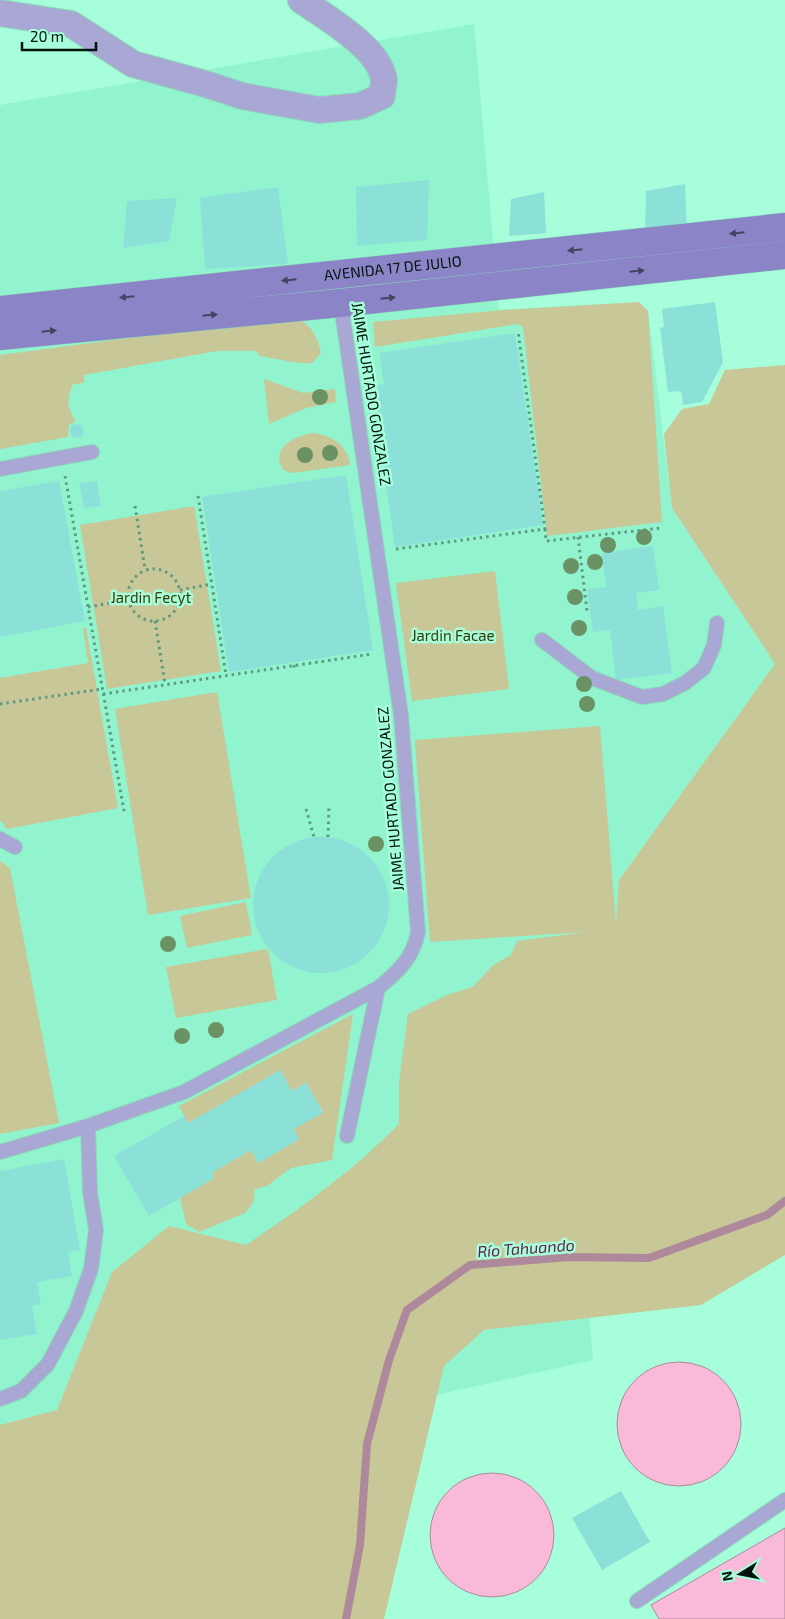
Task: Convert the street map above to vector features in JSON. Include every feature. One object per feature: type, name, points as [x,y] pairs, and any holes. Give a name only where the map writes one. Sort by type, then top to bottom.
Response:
[{"type":"main road","name":"AVENIDA 17 DE JULIO","points":[[0,310],[785,227]]},
{"type":"main road","name":"AVENIDA 17 DE JULIO","points":[[0,336],[340,303],[785,255]]},
{"type":"street","points":[[0,13],[71,24],[133,64],[242,96],[319,110],[360,106],[382,96],[384,80],[378,66],[358,39],[301,0]]},
{"type":"lane","name":"JAIME HURTADO GONZALEZ","points":[[0,1152],[88,1126],[184,1092],[378,988],[405,964],[415,947],[418,932],[401,714],[340,303],[338,275]]},
{"type":"lane","points":[[0,469],[92,452]]},
{"type":"lane","points":[[542,640],[592,678],[642,697],[662,694],[685,683],[704,668],[714,645],[717,623]]},
{"type":"lane","points":[[0,839],[15,847]]},
{"type":"lane","points":[[347,1136],[378,988]]},
{"type":"lane","points":[[0,1398],[21,1392],[48,1364],[76,1311],[91,1270],[96,1230],[90,1192],[88,1126]]},
{"type":"lane","points":[[637,1600],[785,1500]]},
{"type":"path","points":[[518,331],[546,541],[661,528]]},
{"type":"path","points":[[65,476],[124,811]]},
{"type":"path","points":[[198,496],[226,675]]},
{"type":"path","points":[[135,506],[145,569]]},
{"type":"path","points":[[393,550],[545,529]]},
{"type":"path","points":[[578,537],[587,611]]},
{"type":"path","points":[[145,569],[160,569],[168,572],[175,578],[180,590],[179,603],[175,611],[169,617],[155,621],[144,620],[136,615],[128,600],[130,583],[135,576],[145,569]]},
{"type":"path","points":[[180,590],[212,584]]},
{"type":"path","points":[[88,607],[128,600]]},
{"type":"path","points":[[155,621],[165,684]]},
{"type":"path","points":[[103,694],[378,653]]},
{"type":"path","points":[[294,665],[295,671]]},
{"type":"path","points":[[0,704],[102,689]]},
{"type":"path","points":[[328,837],[329,805]]},
{"type":"path","points":[[306,809],[314,837]]},
{"type":"shaded area","points":[[474,24],[499,310],[639,302],[648,311],[672,508],[775,664],[619,880],[616,929],[555,935],[593,1360],[0,1493],[0,105]]},
{"type":"shaded area","points":[[679,1362],[703,1367],[723,1380],[736,1400],[741,1424],[736,1448],[723,1468],[703,1481],[679,1486],[655,1481],[635,1468],[622,1448],[617,1424],[622,1400],[635,1380],[655,1367]]},
{"type":"shaded area","points":[[492,1473],[516,1478],[536,1491],[549,1511],[554,1535],[549,1559],[536,1579],[516,1592],[492,1597],[468,1592],[448,1579],[435,1559],[430,1535],[435,1511],[448,1491],[468,1478]]},
{"type":"shaded area","points":[[785,1528],[785,1619],[659,1619],[651,1605]]},
{"type":"green space","points":[[639,302],[648,311],[662,522],[547,536],[523,327],[518,324],[375,347],[373,322],[503,310]]},
{"type":"green space","points":[[300,320],[312,330],[320,348],[321,353],[312,363],[259,356],[257,351],[217,351],[84,375],[84,383],[73,384],[69,395],[69,407],[76,421],[69,425],[68,437],[0,449],[0,355],[234,324]]},
{"type":"green space","points":[[785,365],[785,1255],[701,1305],[484,1330],[444,1366],[384,1619],[0,1619],[0,1425],[57,1410],[112,1272],[169,1226],[246,1245],[306,1203],[363,1158],[399,1124],[399,1082],[408,1014],[447,995],[473,987],[492,966],[511,955],[517,941],[584,932],[430,942],[415,740],[600,726],[616,923],[619,880],[775,664],[672,508],[664,434],[682,409],[709,404],[725,370]]},
{"type":"green space","points":[[264,379],[303,393],[335,389],[336,402],[306,408],[269,424]]},
{"type":"green space","points":[[311,433],[331,438],[342,446],[349,458],[350,465],[292,473],[283,470],[279,455],[281,450],[291,441]]},
{"type":"green space","name":"Jardin Fecyt","points":[[194,506],[221,671],[107,689],[80,525]]},
{"type":"green space","name":"Jardin Facae","points":[[495,571],[509,689],[412,701],[396,583]]},
{"type":"green space","points":[[83,628],[86,628],[118,808],[7,829],[0,820],[0,678],[88,663]]},
{"type":"green space","points":[[217,692],[251,898],[148,915],[115,709]]},
{"type":"green space","points":[[0,861],[10,868],[59,1123],[0,1134]]},
{"type":"green space","points":[[246,902],[252,935],[187,948],[180,916]]},
{"type":"green space","points":[[268,949],[277,1000],[176,1018],[166,967]]},
{"type":"green space","points":[[353,1014],[332,1160],[291,1168],[267,1186],[255,1189],[253,1203],[245,1213],[199,1232],[186,1224],[180,1198],[213,1172],[251,1150],[258,1163],[299,1139],[293,1129],[323,1112],[306,1083],[292,1091],[188,1123],[179,1106]]},
{"type":"building","points":[[429,180],[427,240],[357,246],[356,187]]},
{"type":"building","points":[[685,184],[687,229],[645,233],[646,191]]},
{"type":"building","points":[[278,187],[288,264],[205,269],[200,198]]},
{"type":"building","points":[[544,192],[546,233],[509,236],[511,199]]},
{"type":"building","points":[[177,198],[169,241],[123,248],[127,201]]},
{"type":"building","points":[[715,302],[723,362],[702,402],[683,405],[681,391],[668,392],[660,328],[664,327],[662,309]]},
{"type":"building","points":[[515,333],[543,525],[395,547],[372,385],[384,384],[379,353]]},
{"type":"building","points":[[77,424],[82,426],[84,431],[82,436],[77,438],[72,436],[70,431],[72,426]]},
{"type":"building","points":[[346,475],[373,650],[229,672],[202,497]]},
{"type":"building","points":[[59,481],[85,621],[0,637],[0,491]]},
{"type":"building","points":[[97,481],[101,506],[84,508],[79,483]]},
{"type":"building","points":[[653,546],[659,590],[636,593],[638,610],[663,606],[672,673],[616,680],[610,630],[593,632],[587,589],[606,587],[602,553]]},
{"type":"building","points":[[321,837],[347,842],[369,857],[384,879],[389,905],[384,931],[369,953],[347,968],[321,973],[295,968],[273,953],[258,931],[253,905],[258,879],[273,857],[295,842]]},
{"type":"building","points":[[280,1070],[292,1091],[306,1083],[323,1113],[293,1129],[299,1139],[258,1163],[251,1150],[213,1172],[213,1179],[149,1216],[114,1156],[184,1116],[188,1123]]},
{"type":"building","points":[[64,1159],[80,1250],[68,1252],[72,1276],[37,1282],[41,1304],[32,1306],[37,1334],[0,1340],[0,1171]]},
{"type":"building","points":[[621,1491],[650,1542],[602,1570],[572,1518]]},
{"type":"waterway","name":"Río Tahuando","points":[[346,1619],[360,1545],[367,1444],[389,1360],[407,1310],[470,1265],[568,1257],[649,1258],[767,1215],[785,1201]]}]
